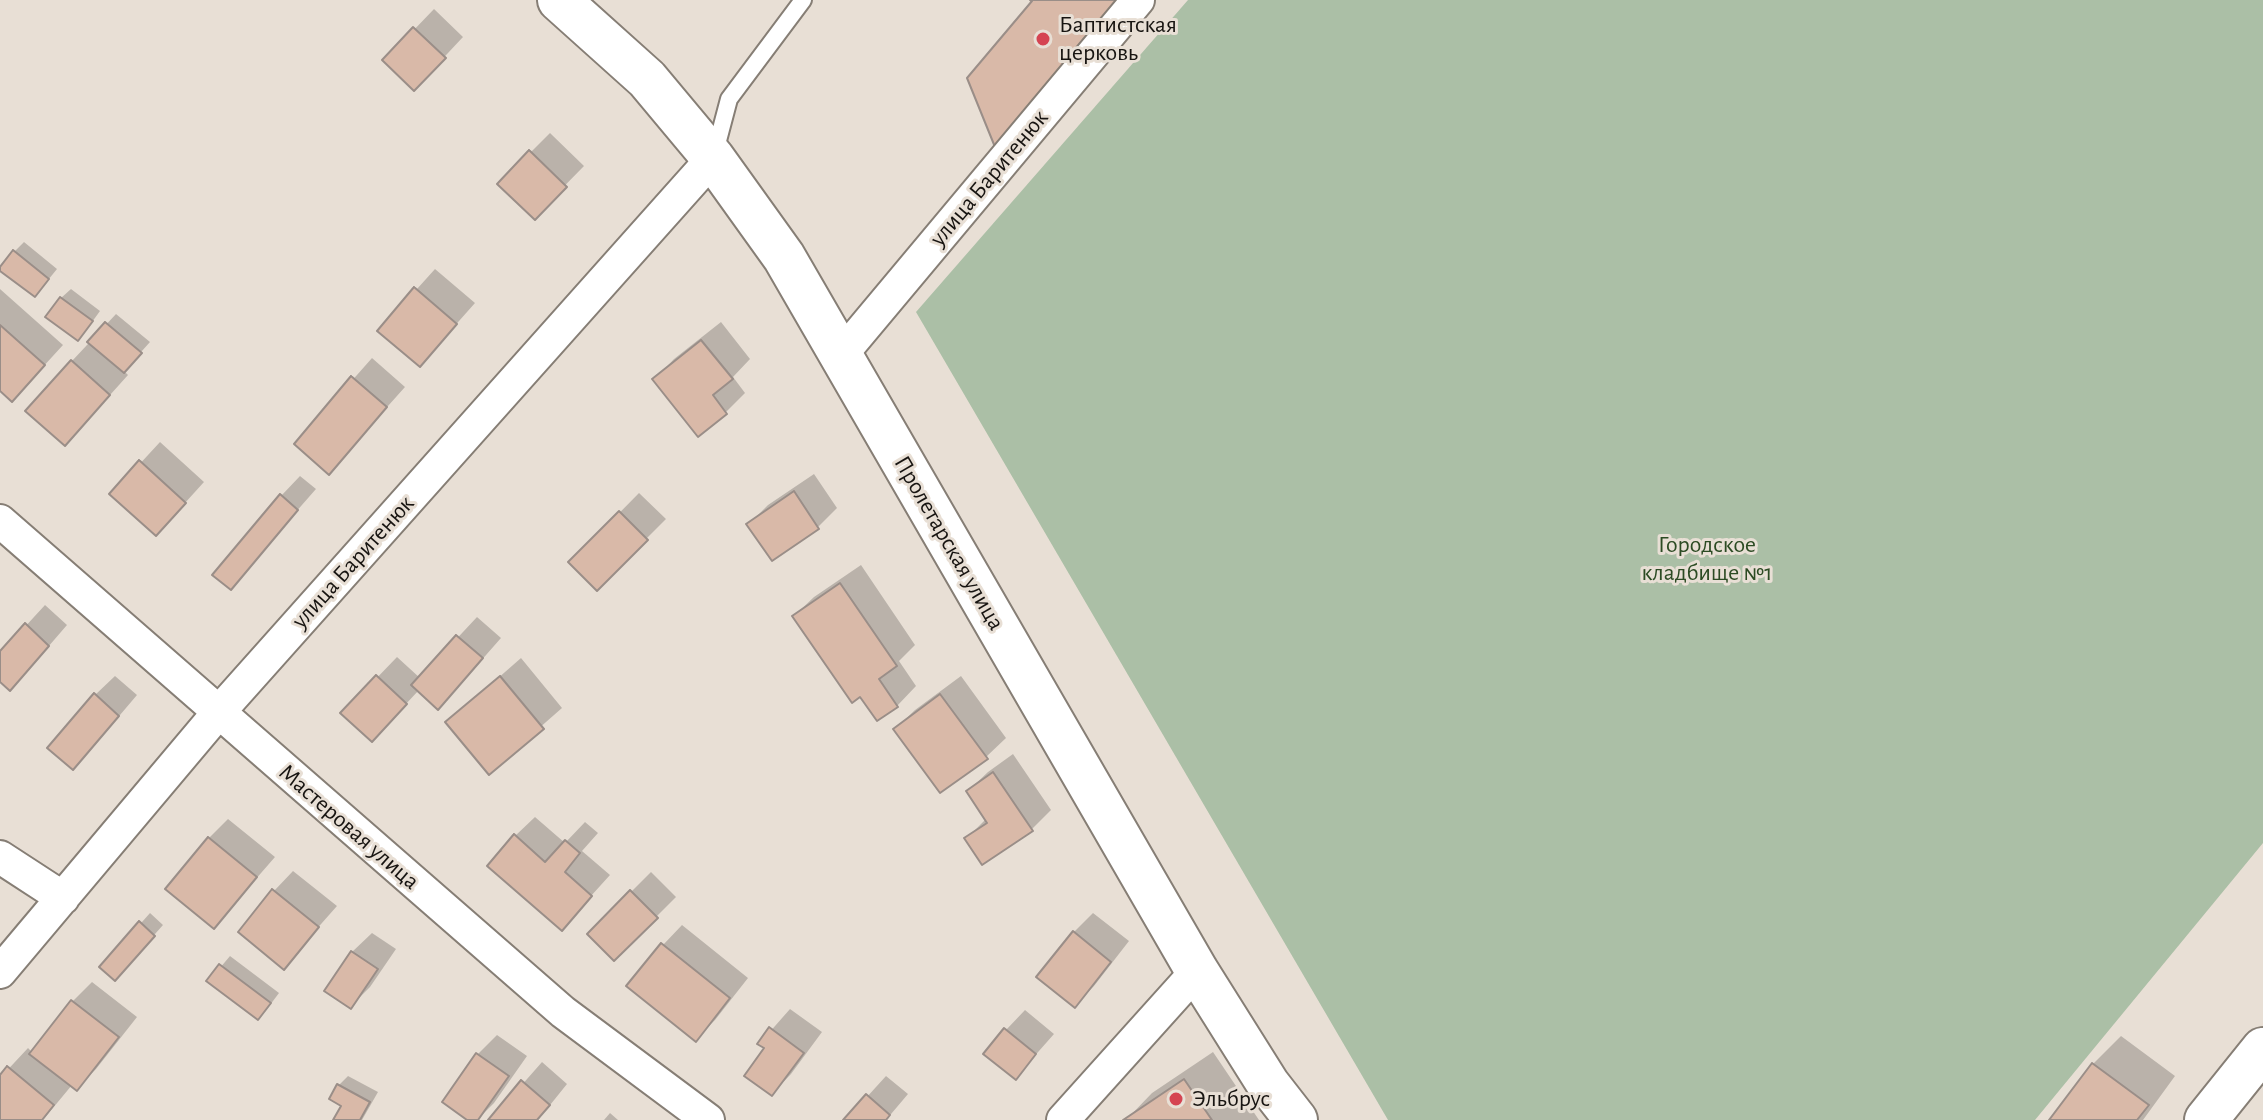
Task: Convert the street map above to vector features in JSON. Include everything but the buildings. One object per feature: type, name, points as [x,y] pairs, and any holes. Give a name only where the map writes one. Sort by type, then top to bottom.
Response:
[{"type":"street","name":"Пролетарская улица","points":[[559,0],[647,79],[713,158],[784,257],[1197,971],[1268,1084],[1296,1120]]},
{"type":"street","name":"улица Баритенюк","points":[[841,355],[1138,0]]},
{"type":"street","name":"улица Баритенюк","points":[[0,972],[218,713],[713,158]]},
{"type":"street","name":"Мастеровая улица","points":[[0,521],[563,1012],[708,1120]]},
{"type":"street","points":[[0,857],[63,898]]},
{"type":"street","points":[[1063,1120],[1197,971]]},
{"type":"street","points":[[2206,1120],[2263,1049]]},
{"type":"lane","points":[[713,158],[729,99],[803,0]]},
{"type":"green space","name":"Городское кладбище №1","points":[[1188,0],[2263,0],[2263,843],[2035,1120],[1388,1120],[916,312]]},
{"type":"place","name":"Баптистская церковь","points":[[1043,39]]},
{"type":"place","name":"Эльбрус","points":[[1176,1099]]}]
